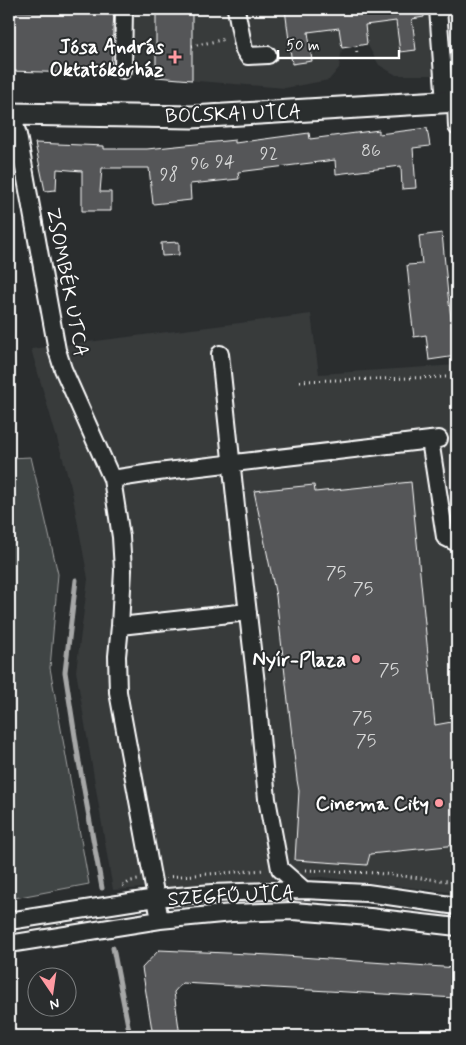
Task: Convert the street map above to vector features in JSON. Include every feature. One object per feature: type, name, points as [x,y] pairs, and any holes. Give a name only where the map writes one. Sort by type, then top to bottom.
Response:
[{"type":"main road","name":"BOCSKAI UTCA","points":[[10,114],[192,117],[453,102]]},
{"type":"street","points":[[123,70],[124,9]]},
{"type":"street","points":[[236,9],[244,50],[248,56],[268,55]]},
{"type":"street","points":[[438,9],[457,127]]},
{"type":"street","name":"ZSOMBÉK UTCA","points":[[10,114],[18,135],[57,350],[63,368],[112,479],[124,570],[117,656],[118,692],[160,920]]},
{"type":"street","points":[[220,354],[267,799],[280,869],[304,890]]},
{"type":"street","points":[[112,479],[435,439],[446,537],[457,543]]},
{"type":"street","points":[[120,626],[248,612]]},
{"type":"street","name":"SZEGFŰ UTCA","points":[[9,921],[156,898],[212,893],[304,890],[367,894],[457,906]]},
{"type":"street","name":"SZEGFŰ UTCA","points":[[9,944],[160,920],[293,911],[370,917],[457,928]]},
{"type":"path","points":[[192,46],[227,38]]},
{"type":"path","points":[[356,46],[357,54]]},
{"type":"path","points":[[300,381],[448,377]]},
{"type":"shaded area","name":"Jósa András Oktatókórház","points":[[9,9],[457,9],[457,75],[396,75],[379,65],[367,44],[342,48],[339,68],[329,80],[285,88],[111,74],[9,71]]},
{"type":"shaded area","points":[[311,314],[319,374],[457,365],[457,893],[322,877],[113,890],[76,671],[88,579],[71,487],[31,349]]},
{"type":"shaded area","points":[[31,457],[58,574],[50,668],[89,884],[9,899],[9,458]]},
{"type":"building","points":[[73,9],[114,9],[111,74],[9,71],[9,11],[73,13]]},
{"type":"building","points":[[156,9],[192,9],[192,80],[156,77]]},
{"type":"building","points":[[285,9],[424,9],[424,17],[412,19],[416,50],[400,52],[396,21],[365,25],[367,44],[342,48],[339,28],[308,32],[312,61],[292,64]]},
{"type":"building","points":[[427,128],[430,146],[413,148],[416,188],[402,189],[401,166],[336,174],[335,160],[238,172],[239,179],[190,184],[191,200],[153,204],[149,168],[102,168],[100,192],[111,192],[111,211],[82,211],[82,171],[57,169],[56,190],[45,191],[35,143],[104,146],[104,149],[147,149],[235,140],[235,143],[309,133],[310,139],[379,130],[379,134]]},
{"type":"building","points":[[442,233],[456,356],[429,360],[426,335],[414,337],[407,265],[422,264],[419,236]]},
{"type":"building","points":[[179,242],[179,255],[162,256],[161,243]]},
{"type":"building","name":"Nyír-Plaza","points":[[411,482],[435,725],[457,721],[457,845],[370,854],[367,865],[295,860],[299,791],[276,596],[254,491],[314,485],[315,492]]},
{"type":"building","points":[[159,950],[271,955],[457,968],[457,998],[182,983],[174,992],[180,1036],[153,1036],[142,968]]},
{"type":"waterway","points":[[76,580],[65,672],[102,888]]},
{"type":"waterway","points":[[113,948],[130,1036]]},
{"type":"place","name":"Jósa András Oktatókórház","points":[[175,57]]},
{"type":"place","name":"Nyír-Plaza","points":[[356,659]]},
{"type":"place","name":"Cinema City","points":[[439,803]]}]
